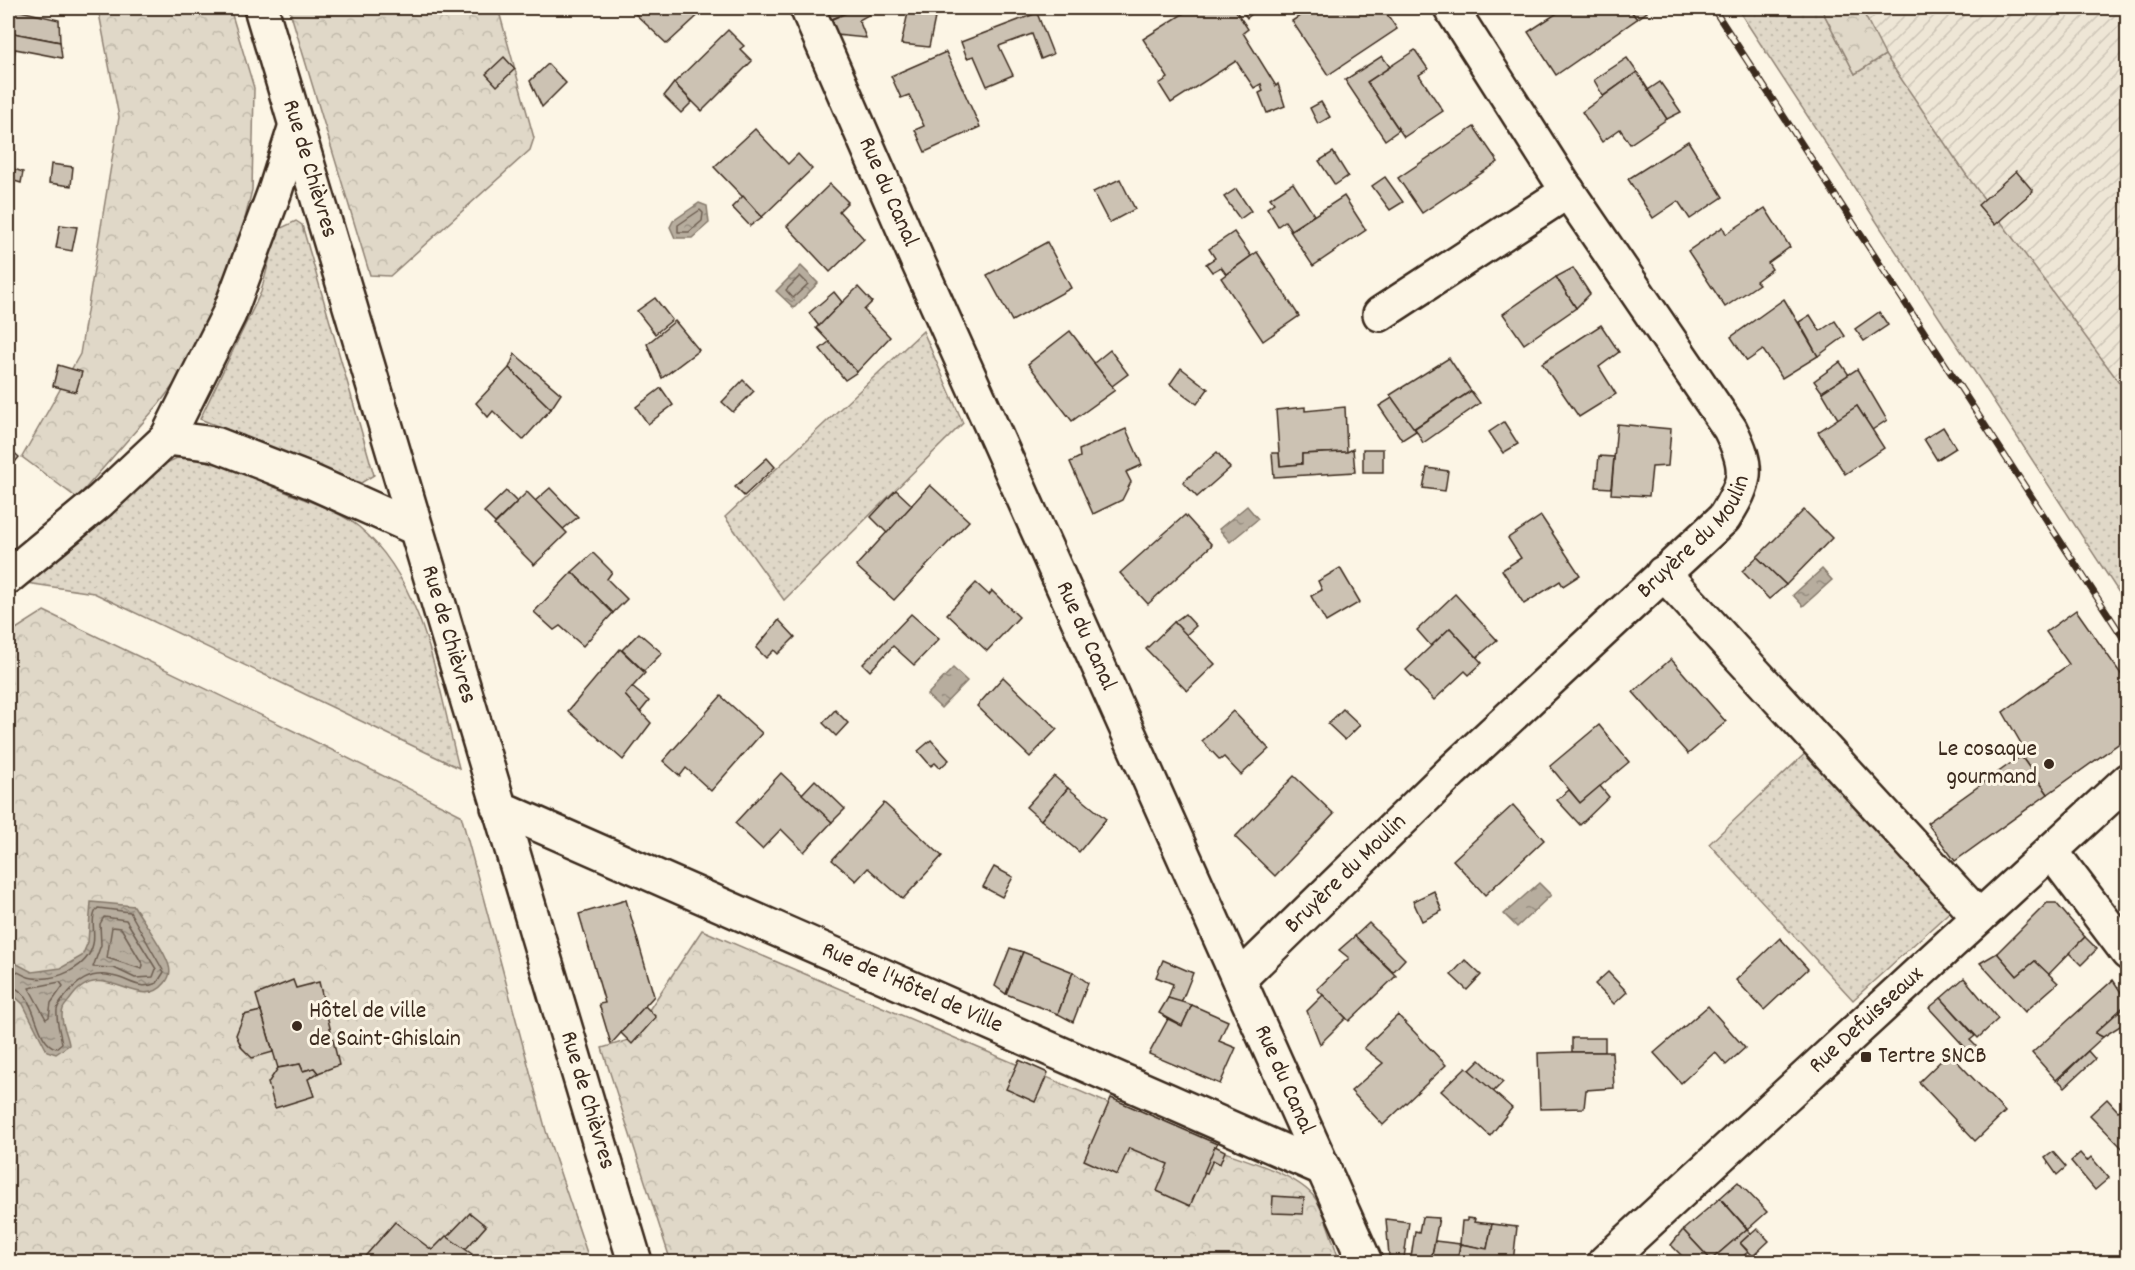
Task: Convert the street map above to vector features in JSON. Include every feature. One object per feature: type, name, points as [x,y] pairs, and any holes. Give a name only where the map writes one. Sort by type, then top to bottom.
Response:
[{"type":"street","name":"Rue de Chièvres","points":[[261,8],[635,1263]]},
{"type":"street","name":"Rue du Canal","points":[[807,8],[1365,1263]]},
{"type":"street","name":"Bruyère du Moulin","points":[[1239,979],[1452,771],[1724,518],[1742,490],[1744,476],[1738,446],[1730,429],[1568,191],[1451,8]]},
{"type":"street","points":[[8,577],[100,501],[167,438],[229,314],[275,191],[296,125]]},
{"type":"street","points":[[1380,314],[1568,191]]},
{"type":"street","points":[[167,438],[215,444],[310,481],[416,528]]},
{"type":"street","points":[[1663,573],[1979,917]]},
{"type":"street","name":"Rue Defuisseaux","points":[[1605,1263],[2127,780]]},
{"type":"street","name":"Rue de l'Hôtel de Ville","points":[[498,807],[1324,1169]]},
{"type":"street","points":[[2051,851],[2127,954]]},
{"type":"shaded area","points":[[1861,8],[2127,8],[2127,393],[1965,173],[1885,55]]},
{"type":"green space","points":[[98,8],[230,8],[254,88],[252,190],[242,231],[194,358],[159,404],[77,498],[22,457],[80,354],[119,117]]},
{"type":"green space","points":[[289,8],[498,8],[534,138],[530,150],[390,276],[370,275]]},
{"type":"green space","points":[[1737,8],[1821,8],[1855,74],[1885,55],[1965,173],[2127,393],[2127,605]]},
{"type":"green space","points":[[1821,8],[1861,8],[1885,55],[1855,74]]},
{"type":"green space","points":[[296,221],[302,225],[374,475],[361,483],[200,419],[261,292],[277,230]]},
{"type":"green space","points":[[923,331],[963,423],[784,600],[725,517]]},
{"type":"green space","points":[[177,458],[204,461],[230,468],[332,511],[359,527],[382,550],[400,577],[415,607],[426,638],[459,768],[94,593],[26,583],[156,468]]},
{"type":"green space","points":[[44,611],[300,734],[461,815],[546,1131],[590,1262],[8,1262],[8,634]]},
{"type":"green space","points":[[1812,747],[1956,906],[1853,1000],[1709,844]]},
{"type":"green space","points":[[702,930],[1208,1146],[1280,1173],[1306,1189],[1315,1198],[1326,1220],[1340,1262],[671,1262],[602,1048],[642,1036],[636,1013],[649,1010]]},
{"type":"water","points":[[699,203],[707,206],[709,223],[692,238],[675,238],[670,227],[673,221]]},
{"type":"water","points":[[801,266],[818,283],[794,308],[776,291]]},
{"type":"water","points":[[1247,506],[1258,519],[1230,542],[1219,529]]},
{"type":"water","points":[[1822,569],[1832,580],[1803,606],[1793,595]]},
{"type":"water","points":[[953,668],[967,681],[941,708],[927,695]]},
{"type":"water","points":[[1539,883],[1551,895],[1517,927],[1504,914]]},
{"type":"water","points":[[91,902],[134,906],[163,951],[170,970],[169,975],[165,983],[155,991],[144,993],[108,982],[95,982],[83,986],[63,1009],[63,1023],[69,1045],[56,1054],[47,1051],[23,1004],[8,990],[8,959],[32,972],[61,968],[82,956],[88,942]]},
{"type":"building","points":[[8,8],[59,20],[60,42],[8,32]]},
{"type":"building","points":[[629,8],[706,8],[667,44]]},
{"type":"building","points":[[822,8],[858,8],[830,20]]},
{"type":"building","points":[[858,8],[868,8],[870,14],[859,20],[866,38],[836,35],[830,20]]},
{"type":"building","points":[[909,8],[937,8],[929,47],[901,44]]},
{"type":"building","points":[[1192,8],[1234,8],[1248,29],[1243,33],[1276,86],[1278,84],[1285,106],[1267,113],[1259,93],[1263,91],[1261,84],[1254,88],[1236,61],[1171,103],[1159,84],[1168,78],[1143,39]]},
{"type":"building","points":[[1240,8],[1259,8],[1247,18]]},
{"type":"building","points":[[1312,8],[1383,8],[1397,29],[1328,75],[1292,21]]},
{"type":"building","points":[[1565,8],[1629,8],[1637,19],[1556,75],[1528,32]]},
{"type":"building","points":[[1629,8],[1644,8],[1647,12],[1637,19]]},
{"type":"building","points":[[1037,13],[1053,54],[1041,59],[1032,34],[999,46],[1013,75],[987,86],[974,56],[967,58],[961,42]]},
{"type":"building","points":[[728,30],[744,46],[740,49],[752,61],[702,111],[674,83]]},
{"type":"building","points":[[8,32],[60,42],[62,58],[15,49],[14,57],[8,56]]},
{"type":"building","points":[[1415,50],[1428,69],[1419,75],[1443,111],[1404,137],[1367,82]]},
{"type":"building","points":[[946,52],[980,127],[925,152],[915,130],[924,126],[909,95],[901,98],[891,76]]},
{"type":"building","points":[[8,56],[14,57],[8,94]]},
{"type":"building","points":[[1382,56],[1390,67],[1367,82],[1399,130],[1385,140],[1345,80]]},
{"type":"building","points":[[504,57],[515,69],[497,86],[486,74]]},
{"type":"building","points":[[1627,58],[1637,72],[1603,96],[1594,80]]},
{"type":"building","points":[[548,64],[566,83],[542,107],[530,81]]},
{"type":"building","points":[[1637,72],[1667,119],[1630,144],[1620,129],[1602,142],[1582,112]]},
{"type":"building","points":[[1660,82],[1681,112],[1667,119],[1648,90]]},
{"type":"building","points":[[674,83],[692,102],[681,113],[664,96]]},
{"type":"building","points":[[1321,102],[1330,117],[1318,124],[1310,108]]},
{"type":"building","points":[[1474,127],[1498,162],[1422,213],[1398,178]]},
{"type":"building","points":[[755,129],[788,164],[798,154],[812,169],[762,217],[714,167]]},
{"type":"building","points":[[1688,141],[1723,197],[1690,219],[1678,201],[1653,218],[1628,179]]},
{"type":"building","points":[[1333,152],[1348,176],[1335,185],[1319,161]]},
{"type":"building","points":[[51,164],[73,167],[71,186],[49,183]]},
{"type":"building","points":[[8,167],[23,172],[21,183],[8,179]]},
{"type":"building","points":[[2016,171],[2033,191],[1995,225],[1978,205]]},
{"type":"building","points":[[1385,177],[1403,202],[1390,210],[1372,186]]},
{"type":"building","points":[[1120,179],[1135,209],[1109,223],[1093,192]]},
{"type":"building","points":[[1293,183],[1314,215],[1291,230],[1285,221],[1278,226],[1267,208],[1274,203],[1270,198]]},
{"type":"building","points":[[830,184],[848,202],[839,211],[864,239],[830,272],[787,226]]},
{"type":"building","points":[[1236,189],[1251,211],[1240,219],[1224,197]]},
{"type":"building","points":[[743,196],[762,217],[750,226],[732,207]]},
{"type":"building","points":[[1344,196],[1366,230],[1313,266],[1290,231]]},
{"type":"building","points":[[1765,208],[1790,247],[1768,263],[1772,269],[1756,281],[1759,284],[1725,307],[1688,251],[1723,227],[1726,234]]},
{"type":"building","points":[[60,225],[77,227],[72,251],[56,248]]},
{"type":"building","points":[[1234,232],[1251,256],[1226,274],[1221,267],[1212,272],[1206,264],[1215,258],[1209,249]]},
{"type":"building","points":[[1047,242],[1071,288],[1012,321],[987,275]]},
{"type":"building","points":[[1257,252],[1299,316],[1263,341],[1221,278]]},
{"type":"building","points":[[1573,268],[1590,294],[1576,308],[1556,277]]},
{"type":"building","points":[[1556,277],[1576,308],[1524,344],[1503,314]]},
{"type":"building","points":[[858,287],[872,302],[864,310],[890,337],[857,372],[816,328]]},
{"type":"building","points":[[834,292],[842,302],[819,326],[809,313]]},
{"type":"building","points":[[655,298],[672,320],[655,334],[637,311]]},
{"type":"building","points":[[1784,299],[1818,356],[1782,378],[1763,350],[1747,361],[1731,337]]},
{"type":"building","points":[[1879,312],[1888,325],[1864,341],[1855,329]]},
{"type":"building","points":[[1810,315],[1820,331],[1835,321],[1845,336],[1818,356],[1799,322]]},
{"type":"building","points":[[675,321],[699,350],[662,378],[647,344]]},
{"type":"building","points":[[1601,325],[1619,352],[1599,367],[1616,394],[1579,417],[1542,363]]},
{"type":"building","points":[[1070,331],[1115,390],[1072,421],[1028,364]]},
{"type":"building","points":[[829,342],[857,372],[845,380],[820,349]]},
{"type":"building","points":[[1110,350],[1128,374],[1112,386],[1094,363]]},
{"type":"building","points":[[515,354],[561,394],[551,409],[509,368]]},
{"type":"building","points":[[1449,358],[1471,391],[1413,429],[1390,395]]},
{"type":"building","points":[[1840,362],[1849,375],[1822,392],[1814,381]]},
{"type":"building","points":[[58,365],[82,372],[76,392],[53,386]]},
{"type":"building","points":[[509,368],[551,409],[523,440],[493,411],[488,417],[476,403]]},
{"type":"building","points":[[1181,368],[1208,389],[1197,404],[1170,384]]},
{"type":"building","points":[[1857,369],[1887,420],[1872,430],[1857,406],[1838,419],[1822,392]]},
{"type":"building","points":[[743,380],[754,391],[733,412],[722,402]]},
{"type":"building","points":[[661,388],[673,405],[648,424],[636,407]]},
{"type":"building","points":[[1471,391],[1480,403],[1423,443],[1415,428]]},
{"type":"building","points":[[1392,398],[1416,431],[1402,440],[1379,406]]},
{"type":"building","points":[[1857,406],[1884,448],[1845,474],[1818,432]]},
{"type":"building","points":[[1305,407],[1305,411],[1345,407],[1347,452],[1302,454],[1302,464],[1280,466],[1276,410]]},
{"type":"building","points":[[1504,422],[1518,444],[1503,453],[1489,432]]},
{"type":"building","points":[[1617,424],[1671,429],[1668,466],[1652,467],[1649,496],[1611,494]]},
{"type":"building","points":[[1943,427],[1956,448],[1937,460],[1924,439]]},
{"type":"building","points":[[1126,429],[1142,465],[1126,472],[1131,482],[1122,500],[1093,514],[1070,462],[1080,457],[1079,450]]},
{"type":"building","points":[[8,447],[19,457],[8,471]]},
{"type":"building","points":[[1353,449],[1355,472],[1274,477],[1272,453],[1279,453],[1280,466],[1302,464],[1302,454],[1347,452]]},
{"type":"building","points":[[1363,449],[1383,449],[1383,472],[1363,472]]},
{"type":"building","points":[[1217,452],[1230,468],[1197,497],[1183,482]]},
{"type":"building","points":[[1599,456],[1614,457],[1611,488],[1596,487]]},
{"type":"building","points":[[767,458],[775,467],[744,496],[735,487]]},
{"type":"building","points":[[1427,468],[1448,471],[1445,491],[1423,488]]},
{"type":"building","points":[[930,485],[969,521],[894,600],[856,566]]},
{"type":"building","points":[[550,488],[578,517],[563,529],[535,501]]},
{"type":"building","points":[[896,490],[912,505],[887,533],[871,517]]},
{"type":"building","points":[[506,491],[517,502],[495,523],[484,512]]},
{"type":"building","points":[[527,492],[567,533],[534,565],[494,525]]},
{"type":"building","points":[[1804,510],[1832,538],[1786,585],[1757,557]]},
{"type":"building","points":[[1185,515],[1212,545],[1148,604],[1120,573]]},
{"type":"building","points":[[1541,516],[1580,575],[1563,586],[1560,581],[1524,604],[1502,570],[1521,558],[1508,538]]},
{"type":"building","points":[[593,553],[612,572],[607,579],[627,599],[613,613],[572,572]]},
{"type":"building","points":[[1757,557],[1786,585],[1769,599],[1742,571]]},
{"type":"building","points":[[1340,568],[1360,602],[1326,622],[1311,596],[1322,590],[1318,581]]},
{"type":"building","points":[[572,572],[613,613],[583,646],[560,626],[554,630],[534,612]]},
{"type":"building","points":[[976,583],[989,595],[992,591],[1019,617],[987,651],[947,614]]},
{"type":"building","points":[[1455,594],[1497,640],[1477,657],[1450,628],[1431,646],[1417,630]]},
{"type":"building","points":[[2076,610],[2128,684],[2128,737],[2048,794],[2021,756],[2026,752],[2003,712],[2069,664],[2046,632]]},
{"type":"building","points":[[911,614],[939,639],[914,665],[893,646],[870,671],[863,664]]},
{"type":"building","points":[[1185,614],[1196,626],[1186,635],[1174,622]]},
{"type":"building","points":[[779,620],[795,637],[778,654],[774,650],[766,658],[756,648]]},
{"type":"building","points":[[1174,622],[1215,664],[1187,691],[1146,649]]},
{"type":"building","points":[[1450,628],[1482,663],[1469,675],[1465,671],[1434,700],[1406,670]]},
{"type":"building","points":[[639,633],[662,653],[644,671],[622,650]]},
{"type":"building","points":[[620,649],[645,673],[625,695],[651,723],[623,760],[568,711]]},
{"type":"building","points":[[1671,659],[1726,722],[1688,754],[1633,692]]},
{"type":"building","points":[[1003,677],[1057,729],[1030,757],[977,706]]},
{"type":"building","points":[[632,687],[649,701],[640,712],[625,695]]},
{"type":"building","points":[[721,696],[762,733],[711,791],[686,768],[680,776],[663,761]]},
{"type":"building","points":[[1343,709],[1360,725],[1345,740],[1328,724]]},
{"type":"building","points":[[835,710],[848,723],[836,736],[823,723]]},
{"type":"building","points":[[1233,711],[1269,749],[1241,775],[1224,757],[1220,760],[1202,741]]},
{"type":"building","points":[[1599,725],[1629,762],[1580,803],[1550,766]]},
{"type":"building","points":[[931,740],[949,760],[940,768],[935,763],[931,766],[918,751]]},
{"type":"building","points":[[2021,756],[2048,794],[1955,861],[1927,823]]},
{"type":"building","points":[[781,773],[832,822],[804,852],[781,829],[762,849],[735,823]]},
{"type":"building","points":[[1054,776],[1068,788],[1041,820],[1026,807]]},
{"type":"building","points":[[1294,776],[1334,814],[1275,876],[1235,837]]},
{"type":"building","points":[[815,780],[845,809],[832,822],[802,794]]},
{"type":"building","points":[[1600,786],[1609,797],[1580,825],[1557,800],[1569,790],[1580,803]]},
{"type":"building","points":[[1068,788],[1106,819],[1079,852],[1041,820]]},
{"type":"building","points":[[884,803],[942,856],[903,899],[868,868],[856,881],[832,860]]},
{"type":"building","points":[[1513,805],[1544,840],[1485,895],[1453,860]]},
{"type":"building","points":[[994,867],[1013,877],[1002,897],[983,887]]},
{"type":"building","points":[[1434,891],[1442,911],[1422,921],[1413,901]]},
{"type":"building","points":[[626,900],[654,996],[611,1044],[599,1004],[605,1003],[579,914]]},
{"type":"building","points":[[2047,903],[2056,903],[2085,937],[2048,975],[2035,961],[2017,976],[1997,953]]},
{"type":"building","points":[[1369,923],[1405,959],[1393,972],[1355,936]]},
{"type":"building","points":[[1355,936],[1396,976],[1349,1021],[1317,989],[1349,958],[1339,950]]},
{"type":"building","points":[[2085,937],[2097,949],[2081,965],[2069,953]]},
{"type":"building","points":[[1780,938],[1808,969],[1764,1010],[1736,980]]},
{"type":"building","points":[[1010,948],[1023,952],[1006,994],[995,986]]},
{"type":"building","points":[[1023,952],[1073,972],[1058,1014],[1006,994]]},
{"type":"building","points":[[1997,953],[2017,976],[2035,961],[2058,983],[2025,1012],[1980,963]]},
{"type":"building","points":[[1163,960],[1193,973],[1181,1003],[1168,998],[1173,984],[1156,977]]},
{"type":"building","points":[[1465,960],[1481,975],[1467,990],[1451,975]]},
{"type":"building","points":[[1073,972],[1088,983],[1073,1022],[1058,1014]]},
{"type":"building","points":[[1608,972],[1627,992],[1614,1004],[1595,984]]},
{"type":"building","points":[[1964,978],[1998,1019],[1978,1038],[1941,998]]},
{"type":"building","name":"Hôtel de ville de Saint-Ghislain","points":[[293,980],[296,988],[319,982],[339,1065],[318,1073],[314,1068],[303,1071],[300,1064],[278,1068],[256,995]]},
{"type":"building","points":[[2113,980],[2128,1003],[2095,1033],[2103,1037],[2056,1080],[2032,1053]]},
{"type":"building","points":[[1323,995],[1346,1018],[1320,1044],[1307,1011]]},
{"type":"building","points":[[1168,998],[1192,1005],[1182,1026],[1159,1013]]},
{"type":"building","points":[[1941,998],[1975,1036],[1970,1040],[1978,1048],[1973,1056],[1929,1008]]},
{"type":"building","points":[[2128,1003],[2128,1021],[2103,1037],[2095,1033]]},
{"type":"building","points":[[1192,1005],[1228,1021],[1219,1041],[1236,1048],[1220,1084],[1149,1054],[1168,1019],[1182,1026]]},
{"type":"building","points":[[645,1006],[656,1017],[632,1044],[621,1033]]},
{"type":"building","points":[[1708,1006],[1745,1048],[1726,1065],[1715,1052],[1681,1083],[1654,1053]]},
{"type":"building","points":[[261,1011],[273,1052],[252,1058],[242,1048],[236,1035],[244,1015]]},
{"type":"building","points":[[1398,1015],[1446,1065],[1383,1125],[1351,1091],[1383,1063],[1364,1048]]},
{"type":"building","points":[[1572,1038],[1605,1038],[1605,1052],[1572,1052]]},
{"type":"building","points":[[2088,1051],[2095,1059],[2065,1087],[2058,1080]]},
{"type":"building","points":[[1612,1052],[1614,1088],[1586,1090],[1584,1108],[1540,1109],[1538,1053]]},
{"type":"building","points":[[1949,1053],[2005,1112],[1975,1141],[1919,1082]]},
{"type":"building","points":[[1019,1060],[1048,1073],[1035,1102],[1006,1089]]},
{"type":"building","points":[[1480,1060],[1503,1082],[1493,1092],[1469,1071]]},
{"type":"building","points":[[300,1064],[303,1071],[314,1068],[318,1073],[308,1079],[314,1096],[275,1108],[268,1083],[278,1068]]},
{"type":"building","points":[[1466,1067],[1512,1108],[1490,1136],[1441,1091]]},
{"type":"building","points":[[1111,1098],[1217,1144],[1190,1206],[1157,1191],[1168,1164],[1129,1148],[1117,1175],[1084,1160]]},
{"type":"building","points":[[2107,1099],[2118,1111],[2128,1106],[2128,1154],[2090,1115]]},
{"type":"building","points":[[1215,1146],[1225,1151],[1220,1164],[1213,1160],[1207,1173],[1204,1172]]},
{"type":"building","points":[[2053,1152],[2066,1167],[2057,1175],[2045,1158]]},
{"type":"building","points":[[2080,1153],[2087,1161],[2091,1157],[2109,1178],[2095,1190],[2071,1161]]},
{"type":"building","points":[[1738,1182],[1767,1212],[1748,1229],[1720,1198]]},
{"type":"building","points":[[1273,1196],[1304,1198],[1303,1214],[1272,1213]]},
{"type":"building","points":[[1720,1198],[1747,1229],[1711,1260],[1683,1230]]},
{"type":"building","points":[[470,1213],[486,1226],[465,1250],[447,1237]]},
{"type":"building","points":[[1422,1217],[1439,1218],[1431,1260],[1411,1257],[1415,1231],[1419,1232]]},
{"type":"building","points":[[1467,1218],[1475,1219],[1474,1222],[1492,1224],[1487,1249],[1460,1244],[1462,1221],[1467,1221]]},
{"type":"building","points":[[1386,1219],[1409,1222],[1404,1258],[1389,1256]]},
{"type":"building","points":[[395,1222],[432,1250],[446,1236],[472,1254],[464,1262],[360,1262]]},
{"type":"building","points":[[1492,1224],[1517,1227],[1513,1262],[1457,1262],[1460,1244],[1487,1249]]},
{"type":"building","points":[[1757,1228],[1769,1241],[1753,1256],[1740,1243]]},
{"type":"building","points":[[1747,1229],[1751,1233],[1740,1243],[1748,1252],[1736,1262],[1713,1262],[1711,1260]]},
{"type":"building","points":[[1683,1230],[1711,1260],[1688,1262],[1671,1245]]},
{"type":"building","points":[[1435,1241],[1460,1244],[1457,1262],[1411,1262],[1411,1257],[1431,1260]]},
{"type":"railway","points":[[1713,8],[2128,645]]},
{"type":"place","name":"Le cosaque gourmand","points":[[2049,764]]},
{"type":"place","name":"Hôtel de ville de Saint-Ghislain","points":[[297,1026]]},
{"type":"place","name":"Tertre SNCB","points":[[1866,1057]]}]
